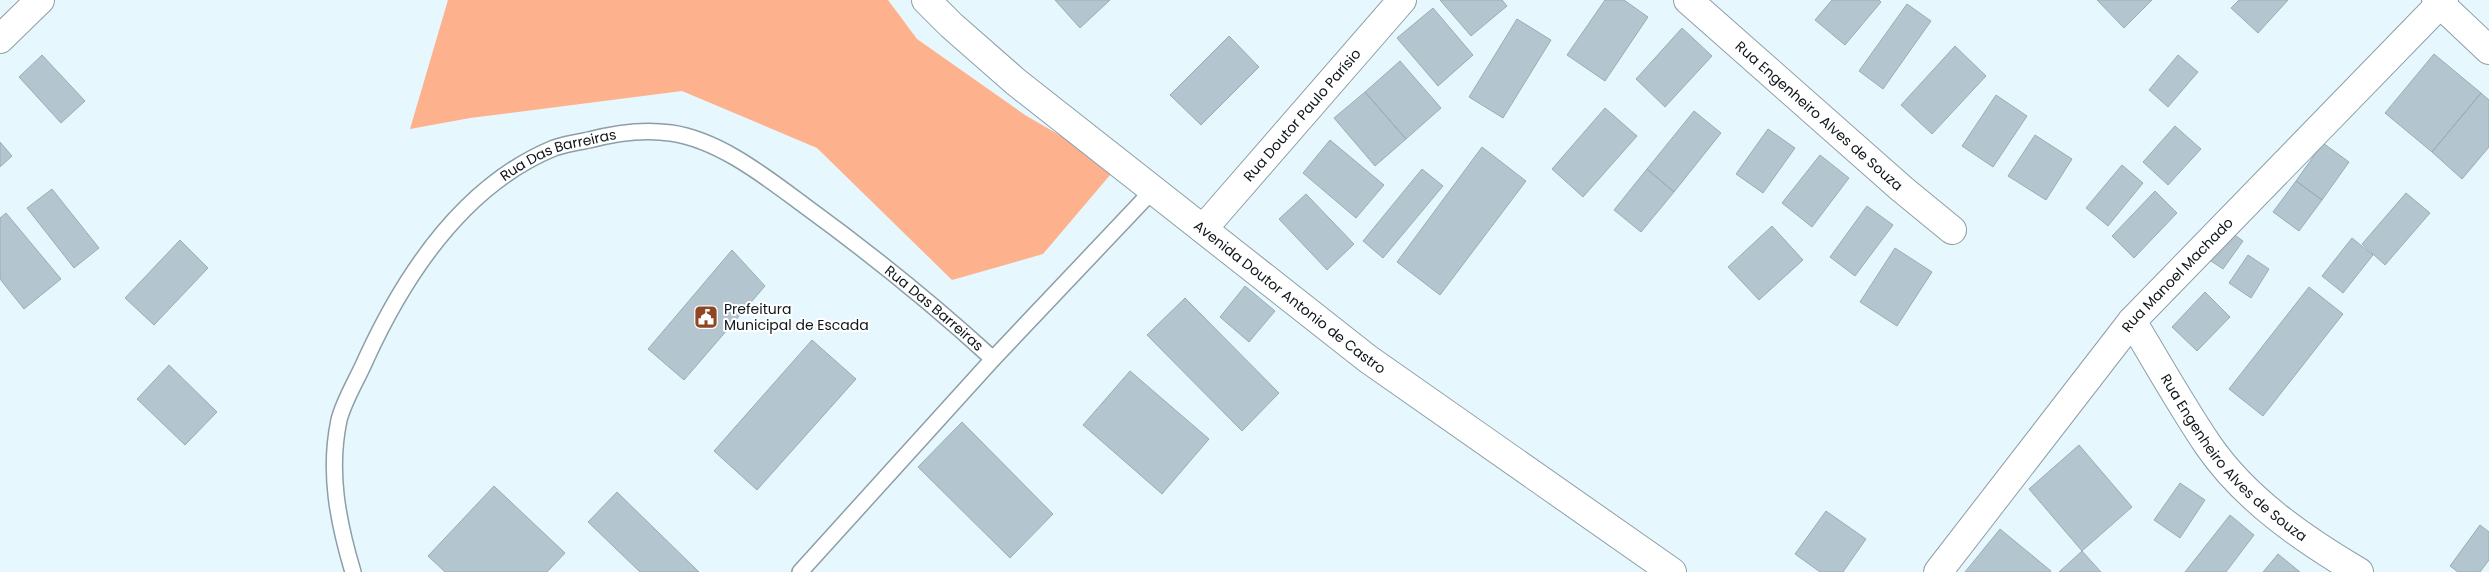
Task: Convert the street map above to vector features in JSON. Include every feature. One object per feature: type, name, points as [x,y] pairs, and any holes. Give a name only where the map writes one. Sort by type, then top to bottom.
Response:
[{"type":"street","points":[[0,39],[40,0]]},
{"type":"street","name":"Avenida Doutor Antonio de Castro","points":[[926,0],[951,25],[1016,82],[1368,358],[1672,572]]},
{"type":"street","name":"Rua Doutor Paulo Parísio","points":[[1203,229],[1402,0]]},
{"type":"street","name":"Rua Engenheiro Alves de Souza","points":[[1688,0],[1952,230]]},
{"type":"street","points":[[2440,1],[2489,50]]},
{"type":"street","name":"Rua Manoel Machado","points":[[1938,572],[2132,321],[2440,1]]},
{"type":"street","name":"Rua Engenheiro Alves de Souza","points":[[2132,321],[2209,446],[2242,484],[2288,526],[2359,572]]},
{"type":"lane","name":"Rua Das Barreiras","points":[[353,572],[342,535],[333,477],[340,418],[385,318],[433,246],[465,207],[507,174],[554,148],[618,133],[671,133],[720,148],[777,186],[863,248],[934,304],[993,359]]},
{"type":"lane","points":[[800,572],[993,359],[1154,190]]},
{"type":"shaded area","points":[[448,0],[888,0],[917,39],[1025,115],[1116,168],[1043,254],[952,280],[817,148],[682,91],[470,118],[410,129]]},
{"type":"building","points":[[1055,0],[1110,0],[1080,28]]},
{"type":"building","points":[[1440,0],[1502,0],[1507,6],[1471,36]]},
{"type":"building","points":[[1605,0],[1624,0],[1648,17],[1605,81],[1567,55]]},
{"type":"building","points":[[1832,0],[1879,0],[1881,2],[1845,45],[1815,20]]},
{"type":"building","points":[[2097,0],[2152,0],[2124,28]]},
{"type":"building","points":[[2239,0],[2288,0],[2258,33],[2231,8]]},
{"type":"building","points":[[1907,4],[1931,21],[1883,89],[1859,71]]},
{"type":"building","points":[[1433,8],[1473,55],[1438,86],[1397,38]]},
{"type":"building","points":[[1517,19],[1551,40],[1503,118],[1469,97]]},
{"type":"building","points":[[1682,28],[1712,56],[1665,107],[1636,79]]},
{"type":"building","points":[[1229,36],[1259,67],[1201,125],[1170,95]]},
{"type":"building","points":[[1955,46],[1986,76],[1932,134],[1901,105]]},
{"type":"building","points":[[2434,54],[2481,93],[2432,152],[2385,113]]},
{"type":"building","points":[[42,55],[85,101],[61,123],[19,77]]},
{"type":"building","points":[[2178,55],[2198,72],[2168,107],[2149,90]]},
{"type":"building","points":[[1400,61],[1441,108],[1406,139],[1365,92]]},
{"type":"building","points":[[1365,92],[1406,139],[1375,166],[1334,118]]},
{"type":"building","points":[[2481,93],[2489,100],[2489,147],[2462,179],[2432,152]]},
{"type":"building","points":[[1996,95],[2027,116],[1993,167],[1962,146]]},
{"type":"building","points":[[1605,108],[1637,136],[1583,197],[1552,169]]},
{"type":"building","points":[[1694,111],[1721,133],[1674,192],[1647,169]]},
{"type":"building","points":[[2175,126],[2201,149],[2168,185],[2143,162]]},
{"type":"building","points":[[1768,129],[1795,148],[1763,193],[1736,174]]},
{"type":"building","points":[[2035,135],[2072,159],[2046,200],[2008,176]]},
{"type":"building","points":[[1330,140],[1384,185],[1356,218],[1303,173]]},
{"type":"building","points":[[0,142],[12,156],[0,167]]},
{"type":"building","points":[[2323,143],[2349,162],[2322,200],[2296,181]]},
{"type":"building","points":[[1482,147],[1526,181],[1440,295],[1397,262]]},
{"type":"building","points":[[1820,155],[1849,178],[1812,227],[1782,203]]},
{"type":"building","points":[[2122,165],[2143,183],[2108,226],[2086,208]]},
{"type":"building","points":[[1422,169],[1443,186],[1383,258],[1363,241]]},
{"type":"building","points":[[1647,169],[1674,192],[1641,232],[1614,210]]},
{"type":"building","points":[[2296,181],[2322,200],[2299,231],[2273,212]]},
{"type":"building","points":[[52,189],[99,248],[74,268],[27,208]]},
{"type":"building","points":[[2155,191],[2177,213],[2134,258],[2112,236]]},
{"type":"building","points":[[2406,193],[2430,213],[2385,265],[2362,244]]},
{"type":"building","points":[[1306,194],[1354,244],[1327,270],[1279,219]]},
{"type":"building","points":[[1867,206],[1893,225],[1855,276],[1830,257]]},
{"type":"building","points":[[6,213],[61,279],[24,309],[0,279],[0,218]]},
{"type":"building","points":[[1772,226],[1803,260],[1759,300],[1728,267]]},
{"type":"building","points":[[2228,230],[2243,241],[2223,269],[2208,259]]},
{"type":"building","points":[[2352,238],[2373,255],[2343,293],[2322,276]]},
{"type":"building","points":[[180,240],[208,268],[154,325],[125,298]]},
{"type":"building","points":[[1895,248],[1932,272],[1897,326],[1860,302]]},
{"type":"building","name":"Prefeitura Municipal de Escada","points":[[732,250],[765,286],[684,380],[648,349]]},
{"type":"building","points":[[2248,255],[2269,269],[2251,298],[2229,283]]},
{"type":"building","points":[[1245,286],[1275,311],[1249,342],[1220,317]]},
{"type":"building","points":[[2309,287],[2343,314],[2263,416],[2229,389]]},
{"type":"building","points":[[2205,292],[2230,317],[2197,351],[2172,327]]},
{"type":"building","points":[[1185,298],[1279,393],[1242,431],[1147,335]]},
{"type":"building","points":[[812,340],[856,379],[757,490],[714,451]]},
{"type":"building","points":[[169,365],[217,412],[185,445],[137,399]]},
{"type":"building","points":[[1130,371],[1209,439],[1162,494],[1083,425]]},
{"type":"building","points":[[962,422],[1053,514],[1010,558],[918,467]]},
{"type":"building","points":[[2079,445],[2132,507],[2082,551],[2029,489]]},
{"type":"building","points":[[2180,483],[2205,500],[2180,538],[2154,520]]},
{"type":"building","points":[[494,486],[565,553],[547,572],[445,572],[428,556]]},
{"type":"building","points":[[617,492],[699,572],[640,572],[588,522]]},
{"type":"building","points":[[1826,511],[1866,539],[1843,572],[1820,572],[1795,554]]},
{"type":"building","points":[[2230,515],[2254,535],[2226,572],[2185,572]]},
{"type":"building","points":[[2480,525],[2489,532],[2489,560],[2480,572],[2458,572],[2450,566]]},
{"type":"building","points":[[2000,529],[2051,571],[1965,572]]},
{"type":"building","points":[[2082,551],[2101,572],[2059,572]]},
{"type":"building","points":[[2278,554],[2300,572],[2263,572]]},
{"type":"place","name":"Prefeitura Municipal de Escada","points":[[706,317]]}]
